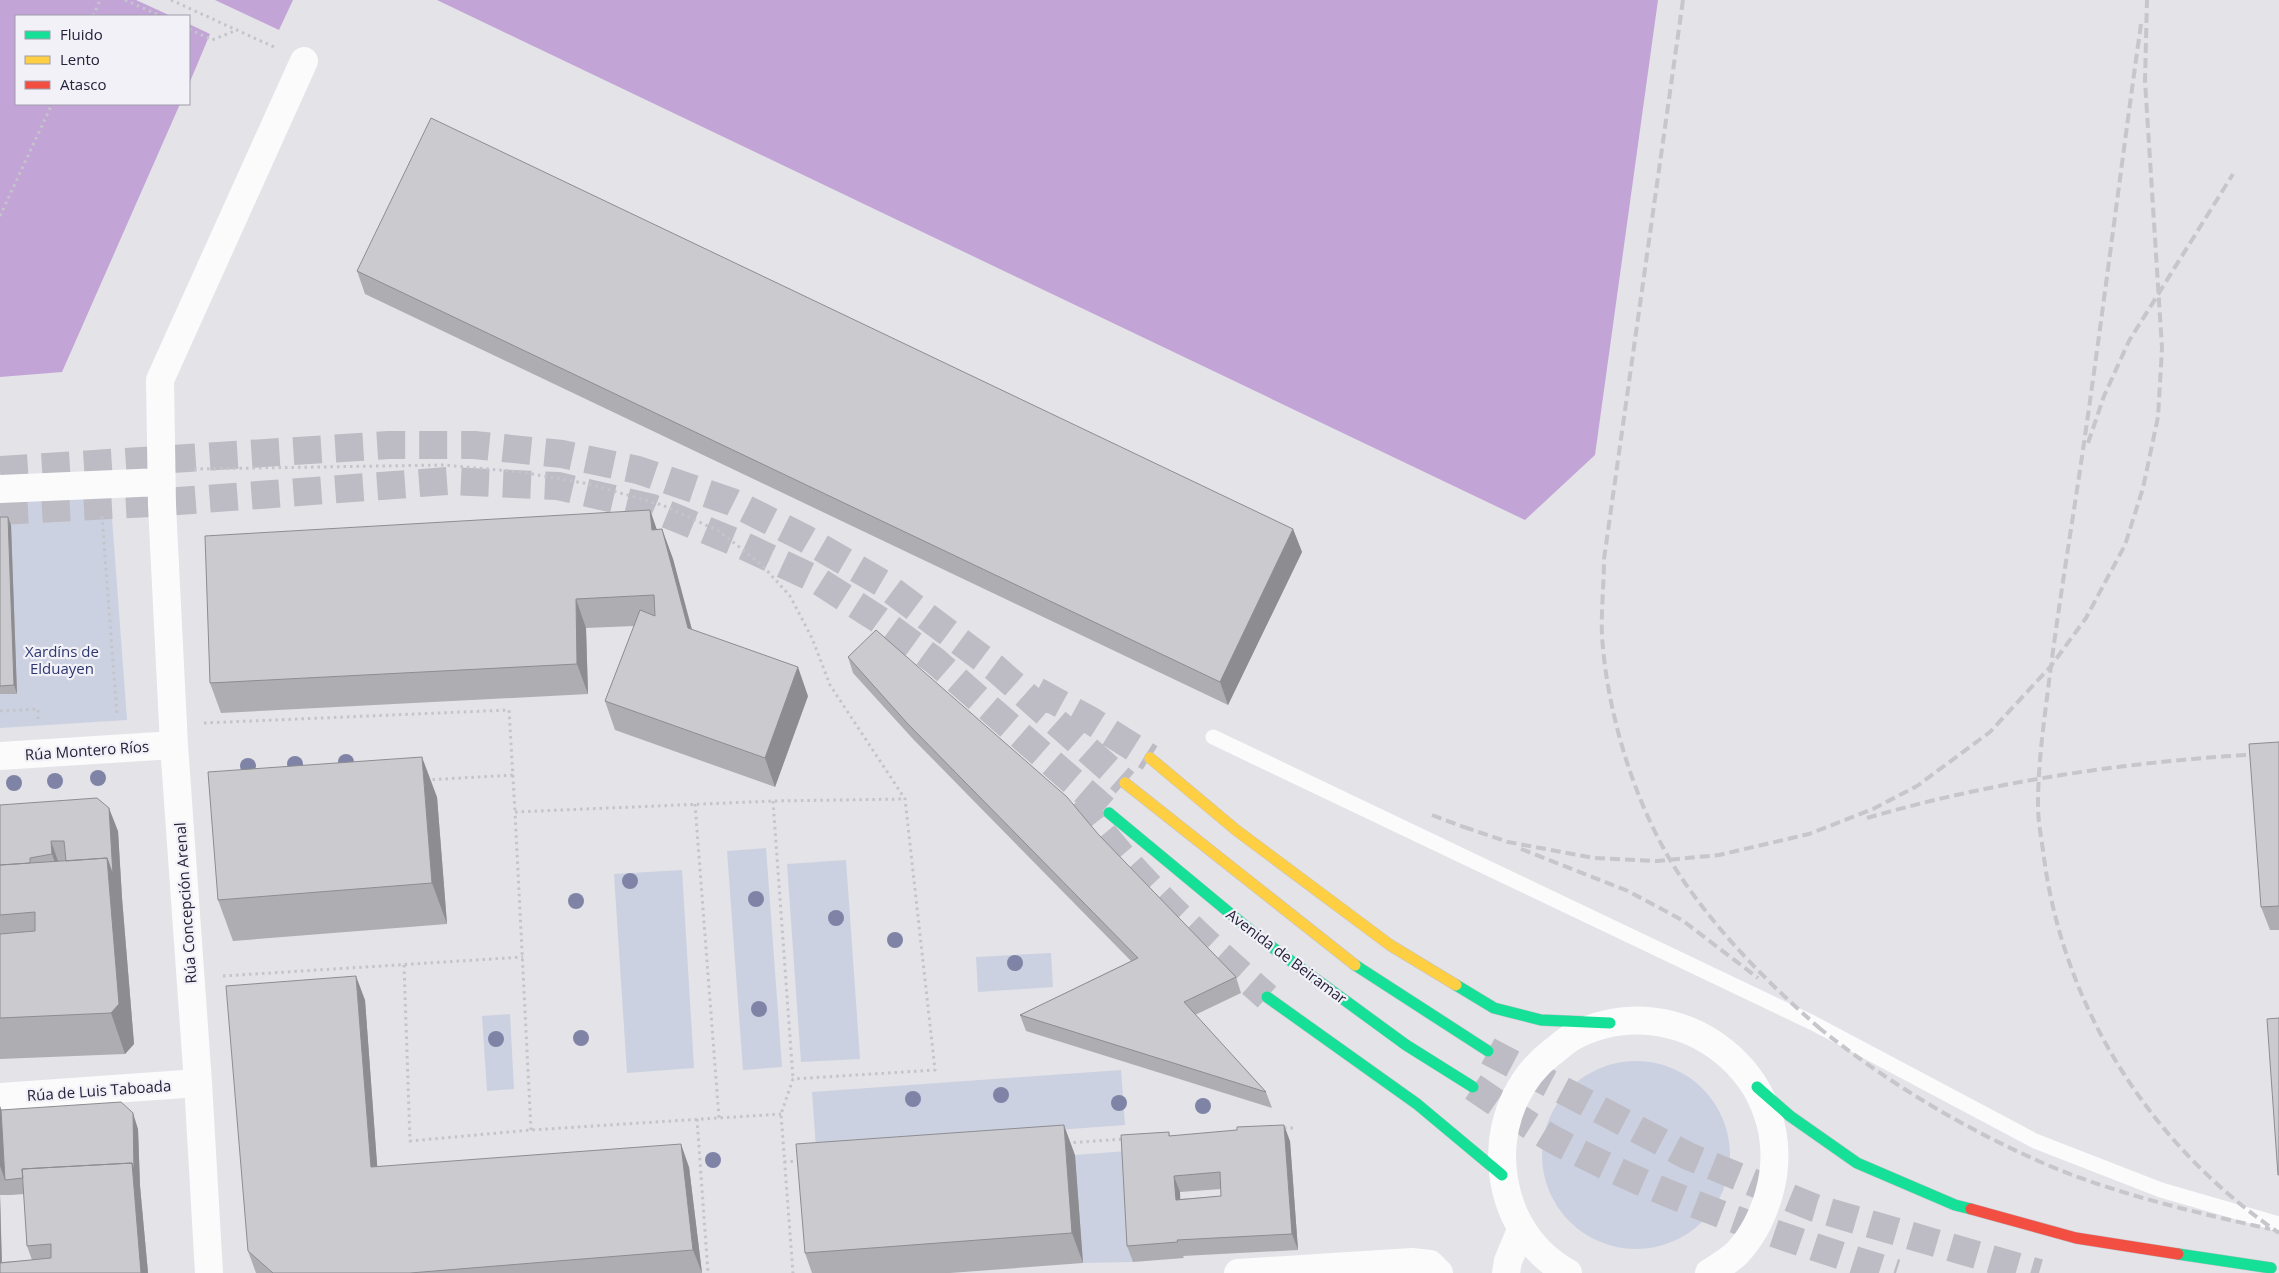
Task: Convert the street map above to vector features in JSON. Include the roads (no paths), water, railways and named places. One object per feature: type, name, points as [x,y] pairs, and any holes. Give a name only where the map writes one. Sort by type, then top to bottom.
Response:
[{"type":"main road","points":[[1150,758],[1236,830],[1390,945],[1494,1008],[1541,1020],[1610,1023]]},
{"type":"main road","points":[[1124,783],[1348,960],[1488,1051]]},
{"type":"main road","name":"Avenida de Beiramar","points":[[1109,813],[1261,939],[1406,1045],[1473,1087]]},
{"type":"main road","points":[[1267,997],[1396,1089],[1468,1144],[1502,1175]]},
{"type":"main road","points":[[1757,1087],[1790,1116],[1857,1163],[1955,1206],[2076,1238],[2271,1268]]},
{"type":"street","name":"Rúa Concepción Arenal","points":[[209,1273],[198,1083],[173,727],[163,533],[160,380],[304,61]]},
{"type":"street","points":[[0,489],[161,476]]},
{"type":"street","name":"Rúa Montero Ríos","points":[[0,756],[173,727]]},
{"type":"street","points":[[1568,1273],[1550,1263],[1521,1230],[1508,1204],[1502,1175],[1502,1135],[1515,1096],[1539,1062],[1572,1037],[1610,1023],[1653,1021],[1694,1032],[1730,1055],[1757,1087],[1773,1129],[1775,1173],[1762,1216],[1737,1253],[1709,1273]]},
{"type":"street","name":"Rúa de Luis Taboada","points":[[0,1097],[198,1083]]},
{"type":"street","points":[[1506,1273],[1508,1261],[1521,1230]]},
{"type":"street","points":[[1238,1273],[1412,1262],[1430,1264],[1439,1273]]},
{"type":"lane","points":[[1213,737],[1813,1023],[2035,1141],[2161,1190],[2279,1224]]},
{"type":"tunnel","points":[[0,470],[389,445],[474,445],[562,454],[638,470],[732,502],[806,539],[882,583],[995,668],[1125,783]]},
{"type":"tunnel","points":[[0,511],[151,503],[448,481],[558,486],[652,508],[742,545],[817,580],[878,619],[934,660],[1109,813]]},
{"type":"tunnel","points":[[1037,691],[1090,720],[1150,758]]},
{"type":"tunnel","points":[[1078,801],[1121,854],[1167,904],[1267,997]]},
{"type":"tunnel","points":[[1488,1051],[1688,1156],[1815,1208],[2039,1273]]},
{"type":"tunnel","points":[[1473,1087],[1524,1122],[1556,1141],[1638,1181],[1723,1215],[1896,1273]]},
{"type":"railway","points":[[1683,0],[1604,559],[1602,635],[1605,666],[1610,699],[1628,765],[1639,797],[1668,856],[1685,883],[1732,943],[1786,998],[1824,1032]]},
{"type":"railway","points":[[1464,827],[1508,842],[1594,858],[1657,861],[1719,855],[1809,834],[1873,809],[1917,786],[1990,732],[2051,666],[2086,618],[2125,545],[2143,488],[2158,417],[2162,348],[2145,81],[2147,0]]},
{"type":"railway","points":[[2141,24],[2096,359],[2046,704],[2039,777],[2039,825],[2055,915],[2072,969],[2094,1021],[2122,1071],[2154,1117],[2192,1159],[2233,1198],[2279,1233]]},
{"type":"railway","points":[[2088,443],[2104,396],[2129,341],[2233,174]]},
{"type":"railway","points":[[1867,818],[1917,804],[2020,782],[2123,766],[2279,753]]},
{"type":"railway","points":[[1432,815],[1469,829]]},
{"type":"railway","points":[[1521,849],[1628,891],[1682,920],[1758,978]]},
{"type":"railway","points":[[1818,1027],[1869,1065],[1922,1100],[1977,1131],[2034,1159],[2090,1181],[2150,1200],[2270,1229]]},
{"type":"park label","name":"Xardíns de Elduayen","points":[[62,660]]}]
